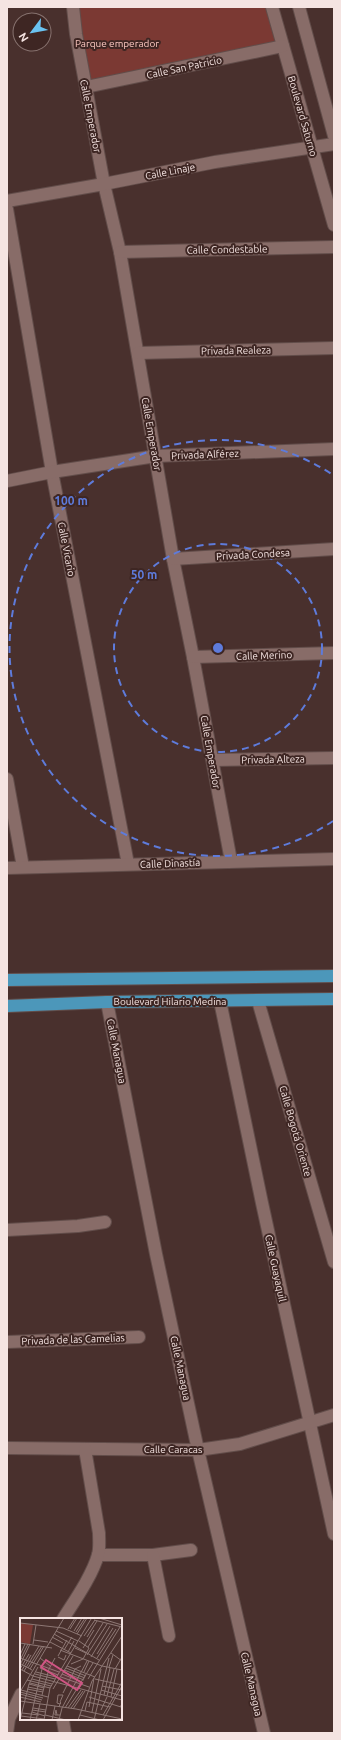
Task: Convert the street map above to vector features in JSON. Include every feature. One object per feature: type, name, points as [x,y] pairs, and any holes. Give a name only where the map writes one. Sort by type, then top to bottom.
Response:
[{"type":"main road","points":[[7,980],[334,976]]},
{"type":"main road","name":"Boulevard Hilario Medina","points":[[7,1006],[107,1002],[334,1000]]},
{"type":"street","name":"Calle Emperador","points":[[73,7],[104,184],[120,252],[173,559],[231,861]]},
{"type":"street","name":"Boulevard Saturno","points":[[272,7],[334,225]]},
{"type":"street","points":[[299,7],[334,136]]},
{"type":"street","name":"Calle San Patricio","points":[[86,87],[283,46]]},
{"type":"street","name":"Calle Linaje","points":[[7,201],[215,162],[312,146],[334,144]]},
{"type":"street","name":"Calle Vicario","points":[[7,209],[52,472],[128,864]]},
{"type":"street","name":"Calle Condestable","points":[[120,252],[334,247]]},
{"type":"street","name":"Privada Realeza","points":[[138,353],[334,348]]},
{"type":"street","name":"Privada Alférez","points":[[7,481],[52,472],[156,456],[334,448]]},
{"type":"street","name":"Privada Condesa","points":[[173,559],[334,549]]},
{"type":"street","name":"Calle Merino","points":[[193,657],[334,653]]},
{"type":"street","name":"Privada Alteza","points":[[212,760],[334,758]]},
{"type":"street","points":[[7,779],[23,866]]},
{"type":"street","name":"Calle Dinastía","points":[[7,868],[23,866],[334,859]]},
{"type":"street","name":"Calle Bogotá Oriente","points":[[258,1000],[334,1262]]},
{"type":"street","name":"Calle Guayaquil","points":[[220,1001],[334,1534]]},
{"type":"street","name":"Calle Managua","points":[[107,1002],[156,1254],[198,1450],[264,1733]]},
{"type":"street","points":[[7,1230],[78,1226],[105,1222]]},
{"type":"street","name":"Privada de las Camelias","points":[[7,1342],[140,1336]]},
{"type":"street","name":"Calle Caracas","points":[[7,1448],[198,1450],[240,1444],[334,1415]]},
{"type":"street","points":[[64,1618],[98,1555],[99,1533],[85,1449]]},
{"type":"street","points":[[98,1555],[153,1555],[191,1550]]},
{"type":"street","points":[[153,1555],[169,1636]]},
{"type":"street","points":[[7,1733],[9,1719],[20,1696]]},
{"type":"green space","name":"Parque emperador","points":[[74,7],[272,7],[283,46],[86,87]]}]
